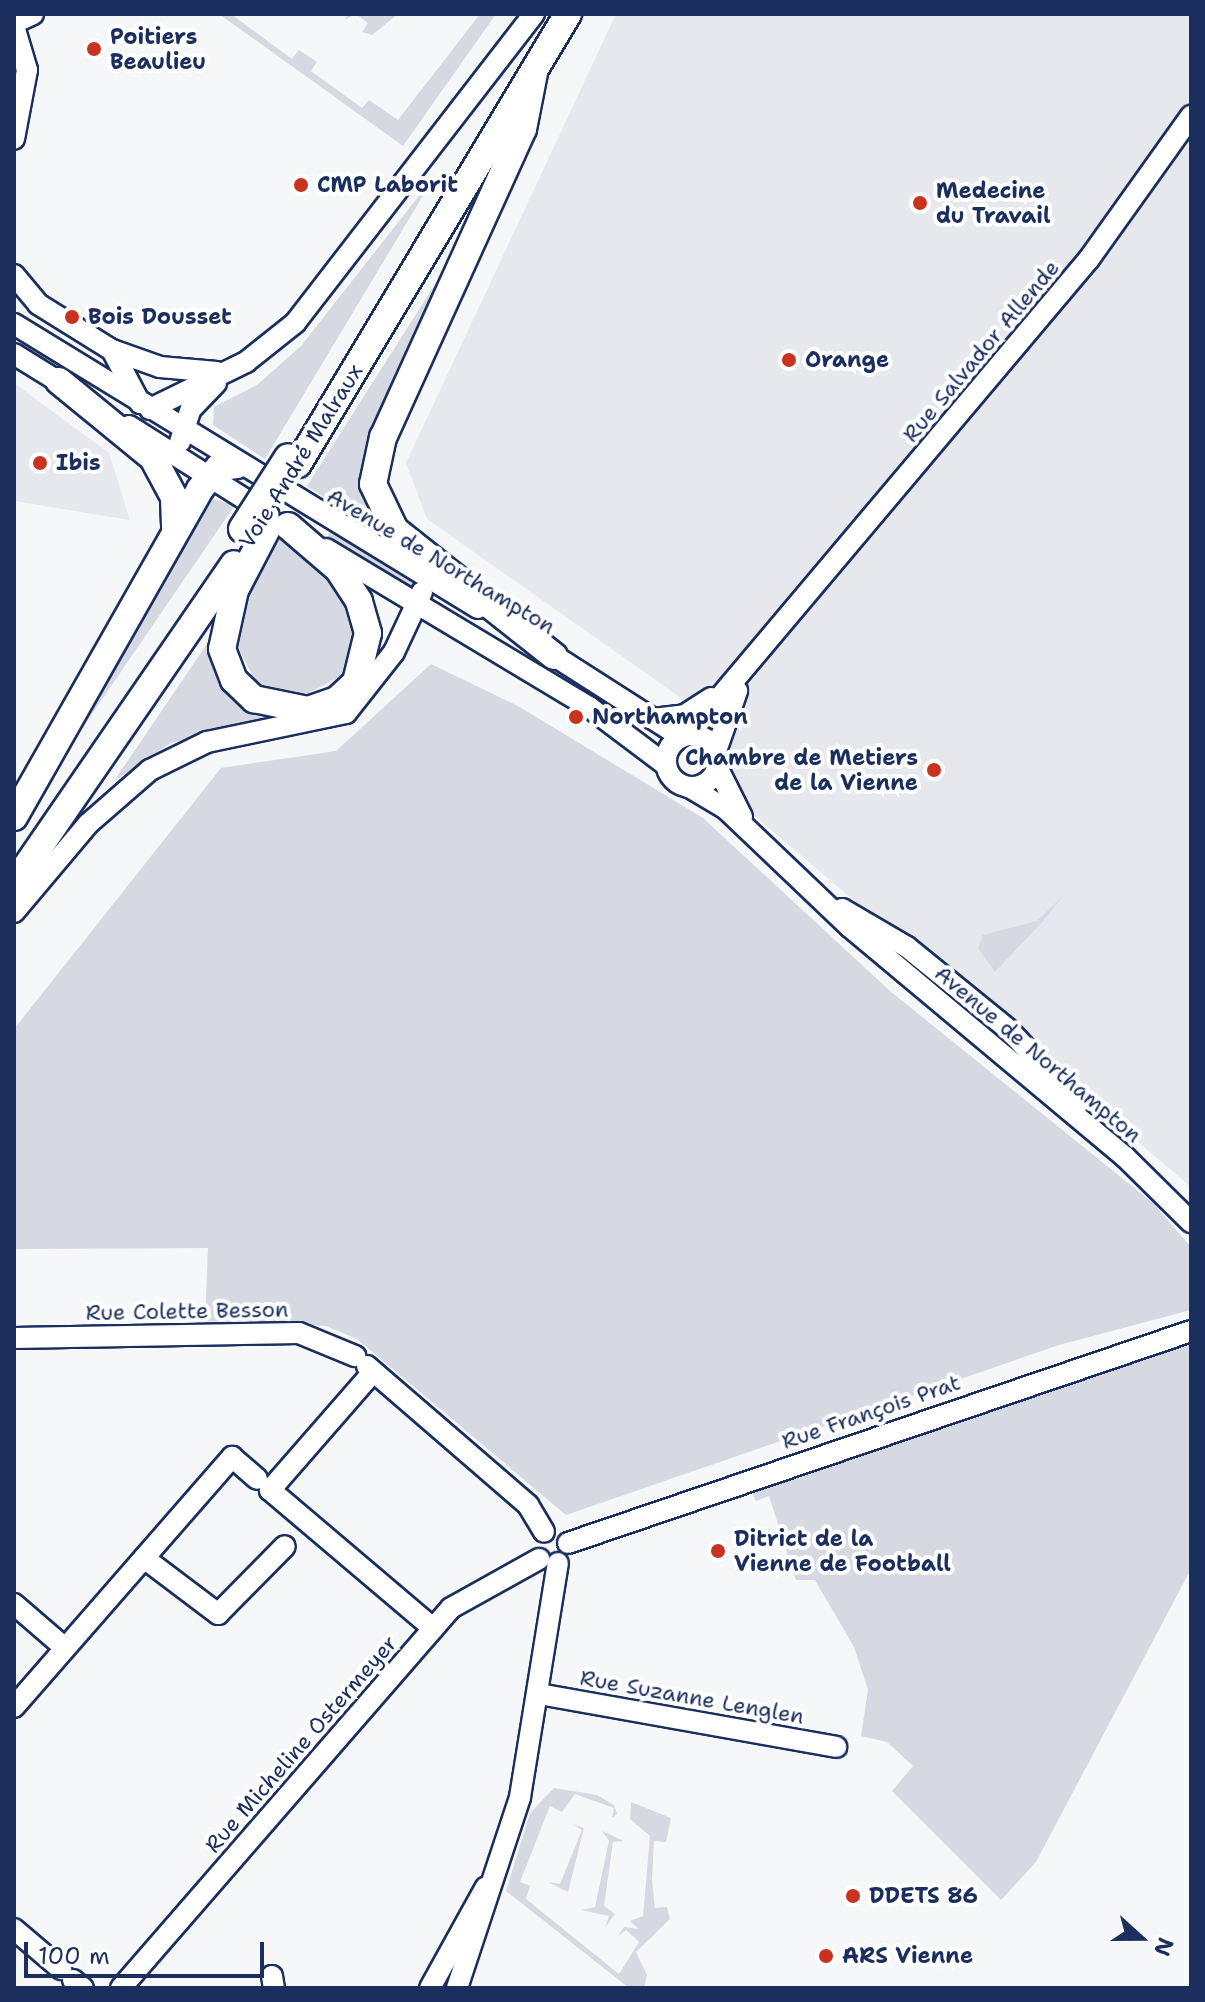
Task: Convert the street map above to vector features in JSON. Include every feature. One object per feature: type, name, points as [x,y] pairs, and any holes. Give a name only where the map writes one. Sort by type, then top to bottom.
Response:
[{"type":"main road","name":"Voie André Malraux","points":[[14,884],[262,529],[293,460],[553,14]]},
{"type":"main road","name":"Voie André Malraux","points":[[293,460],[568,14]]},
{"type":"main road","points":[[534,73],[523,129],[383,437],[373,484],[395,530],[554,656]]},
{"type":"main road","points":[[59,381],[166,474],[177,510],[173,538]]},
{"type":"main road","points":[[14,817],[209,477],[237,465]]},
{"type":"main road","name":"Voie André Malraux","points":[[14,865],[262,529]]},
{"type":"main road","points":[[262,529],[338,569],[365,618],[364,665],[337,700],[321,707],[264,704],[244,692],[225,660],[225,620],[262,529]]},
{"type":"street","points":[[14,139],[27,70],[14,25],[33,14]]},
{"type":"street","points":[[180,458],[181,429],[230,371],[295,323],[534,14]]},
{"type":"street","name":"Rue Salvador Allende","points":[[684,736],[1089,259],[1191,116]]},
{"type":"street","points":[[14,275],[38,304],[112,350],[183,371],[230,371]]},
{"type":"street","name":"Avenue de Northampton","points":[[14,324],[237,465],[419,572],[684,736]]},
{"type":"street","points":[[112,350],[145,406],[230,371]]},
{"type":"street","points":[[14,354],[209,477],[262,529],[421,605],[631,735],[666,765],[674,781],[689,787],[707,783],[717,759],[684,736],[666,765]]},
{"type":"street","points":[[14,912],[88,824],[150,770],[207,742],[346,713],[369,690],[421,605],[419,572]]},
{"type":"street","name":"Rue Salvador Allende","points":[[653,719],[702,707],[796,607]]},
{"type":"street","name":"Rue Salvador Allende","points":[[717,759],[733,696],[796,607]]},
{"type":"street","name":"Avenue de Northampton","points":[[717,759],[753,834]]},
{"type":"street","name":"Avenue de Northampton","points":[[689,787],[753,834],[850,927],[977,1018],[1191,1201]]},
{"type":"street","name":"Avenue de Northampton","points":[[804,886],[897,941],[1161,1188],[1191,1222]]},
{"type":"street","name":"Rue François Prat","points":[[568,1543],[1191,1331]]},
{"type":"street","name":"Rue Colette Besson","points":[[14,1338],[299,1333],[365,1364],[528,1505],[544,1532]]},
{"type":"street","points":[[264,1484],[365,1364]]},
{"type":"street","points":[[14,1707],[232,1457],[264,1484],[295,1535],[433,1628]]},
{"type":"street","points":[[457,1988],[502,1859],[539,1694],[549,1561],[568,1543],[561,1533],[544,1532],[535,1544],[549,1561]]},
{"type":"street","points":[[144,1558],[198,1606],[218,1614],[295,1535]]},
{"type":"street","name":"Rue Micheline Ostermeyer","points":[[121,1988],[433,1628],[459,1602],[549,1561]]},
{"type":"street","points":[[14,1604],[65,1648]]},
{"type":"street","name":"Rue Suzanne Lenglen","points":[[539,1694],[836,1747]]},
{"type":"street","points":[[430,1988],[502,1859]]},
{"type":"street","points":[[14,1929],[72,1979]]},
{"type":"shaded area","points":[[219,14],[231,14],[292,59],[299,50],[317,62],[311,71],[362,108],[369,100],[398,120],[480,14],[496,14],[403,146]]},
{"type":"shaded area","points":[[356,14],[398,14],[372,35],[362,32],[368,23]]},
{"type":"shaded area","points":[[616,14],[1191,14],[1191,1187],[744,807],[681,698],[427,519],[406,463]]},
{"type":"shaded area","points":[[436,174],[265,459],[213,425],[214,407],[257,385],[301,346]]},
{"type":"shaded area","points":[[451,259],[367,440],[360,480],[368,514],[428,566],[307,486]]},
{"type":"shaded area","points":[[14,383],[109,453],[130,520],[14,501]]},
{"type":"shaded area","points":[[213,499],[235,505],[64,755],[174,560]]},
{"type":"shaded area","points":[[277,532],[336,588],[357,633],[343,675],[297,699],[256,683],[235,641],[241,609]]},
{"type":"shaded area","points":[[330,532],[415,580],[417,593],[327,537]]},
{"type":"shaded area","points":[[209,641],[225,689],[272,719],[171,743],[114,781]]},
{"type":"shaded area","points":[[431,664],[518,706],[703,818],[890,991],[1153,1203],[1191,1247],[1191,1310],[1059,1345],[566,1515],[357,1339],[326,1326],[205,1321],[208,1248],[14,1249],[14,1029],[221,768],[336,751]]},
{"type":"shaded area","points":[[1063,896],[995,972],[978,948],[983,935],[1037,921]]},
{"type":"shaded area","points":[[1191,1342],[1191,1569],[1036,1862],[1001,1900],[892,1791],[913,1766],[887,1742],[861,1736],[868,1690],[854,1647],[815,1580],[796,1580],[769,1496],[756,1501],[751,1491]]},
{"type":"shaded area","points":[[554,1788],[597,1795],[614,1805],[617,1814],[612,1818],[614,1808],[575,1794],[562,1812],[550,1806],[520,1882],[530,1886],[526,1899],[619,1974],[639,1942],[626,1930],[617,1937],[624,1927],[639,1929],[630,1921],[643,1916],[650,1836],[630,1819],[631,1802],[671,1818],[666,1842],[654,1841],[652,1880],[655,1908],[667,1907],[670,1919],[636,1952],[647,1975],[644,1988],[629,1988],[506,1891],[530,1813]]},
{"type":"shaded area","points":[[572,1824],[584,1828],[568,1892],[548,1882],[560,1884],[582,1830]]},
{"type":"shaded area","points":[[602,1831],[624,1841],[613,1842],[604,1906],[615,1914],[605,1928],[609,1916],[581,1910],[595,1907],[609,1841]]},
{"type":"place","name":"Poitiers Beaulieu","points":[[94,49]]},
{"type":"place","name":"CMP Laborit","points":[[301,185]]},
{"type":"place","name":"Medecine du Travail","points":[[920,203]]},
{"type":"place","name":"Bois Dousset","points":[[72,317]]},
{"type":"place","name":"Orange","points":[[789,360]]},
{"type":"place","name":"Ibis","points":[[40,463]]},
{"type":"place","name":"Northampton","points":[[576,717]]},
{"type":"place","name":"Chambre de Metiers de la Vienne","points":[[934,770]]},
{"type":"place","name":"Ditrict de la Vienne de Football","points":[[718,1551]]},
{"type":"place","name":"DDETS 86","points":[[853,1896]]},
{"type":"place","name":"ARS Vienne","points":[[826,1956]]}]
